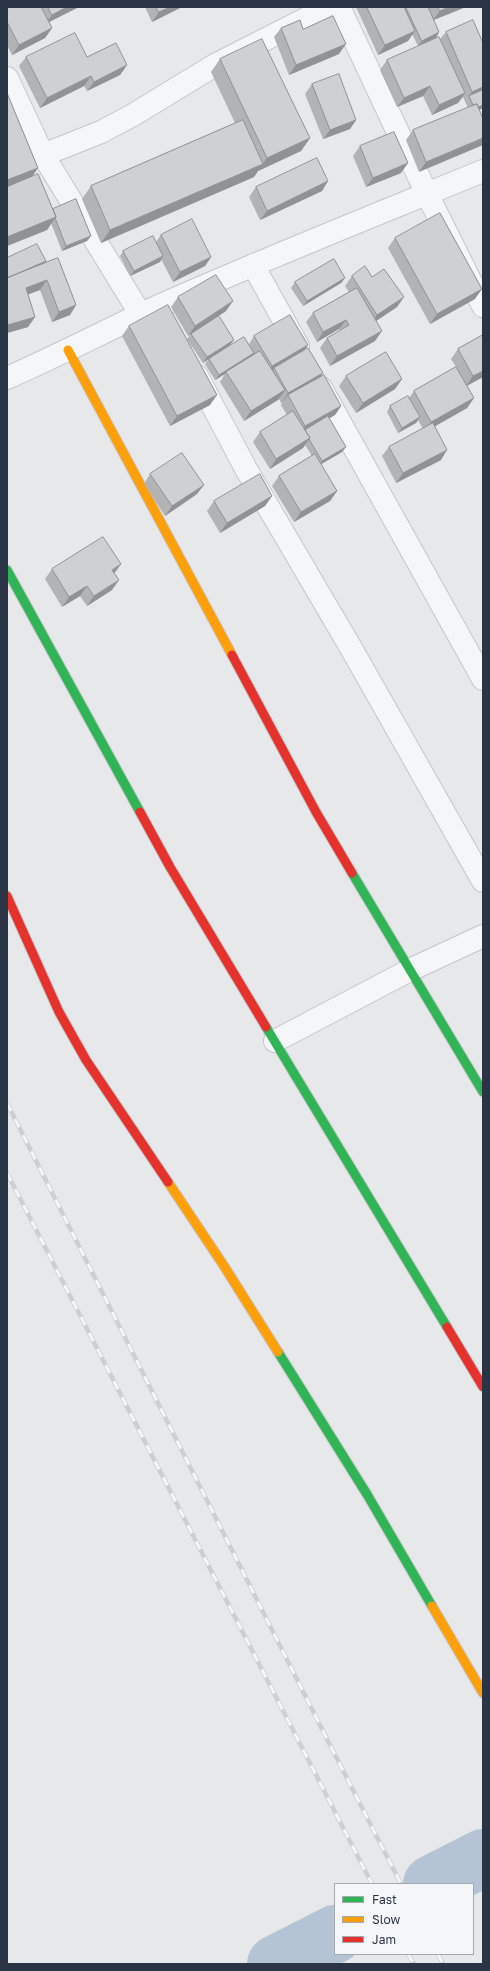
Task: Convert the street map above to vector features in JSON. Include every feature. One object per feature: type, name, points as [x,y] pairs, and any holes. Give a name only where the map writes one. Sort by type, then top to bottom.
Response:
[{"type":"street","points":[[43,155],[101,132],[133,115],[215,65],[330,7]]},
{"type":"street","points":[[339,7],[427,194],[483,306]]},
{"type":"street","points":[[7,78],[43,155],[156,313]]},
{"type":"street","points":[[7,378],[68,350],[156,313],[253,265],[483,171]]},
{"type":"street","points":[[253,265],[483,679]]},
{"type":"street","points":[[68,350],[316,812],[483,1092]]},
{"type":"street","points":[[186,355],[246,468],[351,648],[483,880]]},
{"type":"street","points":[[7,570],[170,867],[483,1387]]},
{"type":"street","points":[[7,896],[59,1012],[86,1060],[224,1266],[368,1496],[483,1694]]},
{"type":"street","points":[[275,1041],[410,970],[483,936]]},
{"type":"building","points":[[7,7],[41,7],[52,28],[19,45],[7,22]]},
{"type":"building","points":[[48,7],[67,7],[52,15]]},
{"type":"building","points":[[156,7],[170,7],[159,12]]},
{"type":"building","points":[[367,7],[404,7],[415,31],[385,45]]},
{"type":"building","points":[[406,7],[428,7],[439,32],[422,41]]},
{"type":"building","points":[[438,7],[449,7],[440,11]]},
{"type":"building","points":[[333,16],[346,44],[296,65],[281,28],[300,20],[303,29]]},
{"type":"building","points":[[473,20],[483,43],[483,87],[472,92],[446,32]]},
{"type":"building","points":[[75,33],[87,57],[116,43],[127,65],[94,82],[91,76],[47,98],[26,57]]},
{"type":"building","points":[[439,37],[465,93],[439,105],[430,86],[404,98],[387,60]]},
{"type":"building","points":[[262,39],[310,138],[267,158],[220,59]]},
{"type":"building","points":[[339,74],[356,120],[330,130],[312,84]]},
{"type":"building","points":[[483,90],[483,105],[478,107],[477,104],[473,105],[469,96]]},
{"type":"building","points":[[7,93],[38,168],[7,180]]},
{"type":"building","points":[[477,104],[483,119],[483,138],[426,162],[413,130]]},
{"type":"building","points":[[243,120],[263,164],[110,230],[91,186]]},
{"type":"building","points":[[394,132],[408,163],[373,178],[360,146]]},
{"type":"building","points":[[317,158],[328,181],[267,211],[256,187]]},
{"type":"building","points":[[38,174],[56,217],[7,237],[7,187]]},
{"type":"building","points":[[76,199],[91,236],[66,246],[53,209]]},
{"type":"building","points":[[440,213],[482,289],[437,314],[395,238]]},
{"type":"building","points":[[192,219],[211,257],[180,272],[161,235]]},
{"type":"building","points":[[153,236],[163,256],[134,271],[123,251]]},
{"type":"building","points":[[37,244],[46,261],[7,278],[7,258]]},
{"type":"building","points":[[58,258],[76,305],[59,312],[47,280],[26,288],[35,317],[8,325],[7,278]]},
{"type":"building","points":[[334,259],[345,278],[307,301],[295,282]]},
{"type":"building","points":[[365,266],[372,277],[384,269],[404,297],[377,315],[352,276]]},
{"type":"building","points":[[216,275],[233,301],[195,326],[178,297]]},
{"type":"building","points":[[357,288],[382,331],[337,356],[327,338],[349,325],[346,320],[323,332],[313,313]]},
{"type":"building","points":[[168,305],[217,395],[177,416],[129,326]]},
{"type":"building","points":[[290,315],[308,345],[272,366],[254,336]]},
{"type":"building","points":[[219,316],[234,340],[207,357],[191,334]]},
{"type":"building","points":[[483,335],[483,371],[473,376],[458,349]]},
{"type":"building","points":[[244,337],[254,353],[219,375],[209,359]]},
{"type":"building","points":[[308,348],[323,373],[288,393],[274,368]]},
{"type":"building","points":[[260,351],[285,390],[251,411],[226,372]]},
{"type":"building","points":[[386,352],[402,379],[363,403],[346,376]]},
{"type":"building","points":[[456,367],[474,398],[431,422],[414,391]]},
{"type":"building","points":[[324,375],[341,406],[305,426],[288,395]]},
{"type":"building","points":[[408,396],[420,417],[402,428],[390,406]]},
{"type":"building","points":[[293,411],[310,438],[276,459],[260,432]]},
{"type":"building","points":[[328,416],[346,447],[322,461],[305,430]]},
{"type":"building","points":[[433,423],[447,450],[403,473],[389,447]]},
{"type":"building","points":[[182,453],[204,485],[172,506],[150,474]]},
{"type":"building","points":[[315,454],[337,491],[301,512],[279,476]]},
{"type":"building","points":[[260,474],[272,496],[227,523],[214,501]]},
{"type":"building","points":[[103,537],[121,564],[112,570],[119,580],[94,596],[87,586],[69,597],[52,569]]},
{"type":"waterway","points":[[434,1883],[483,1858]]},
{"type":"waterway","points":[[276,1964],[334,1935]]},
{"type":"railway","points":[[7,1103],[400,1883]]},
{"type":"railway","points":[[7,1173],[371,1883]]},
{"type":"railway","points":[[409,1955],[414,1964]]},
{"type":"railway","points":[[438,1955],[443,1964]]},
{"type":"traffic: fast","points":[[7,570],[140,812]]},
{"type":"traffic: fast","points":[[352,873],[483,1092]]},
{"type":"traffic: fast","points":[[266,1027],[447,1327]]},
{"type":"traffic: fast","points":[[278,1352],[368,1496],[432,1606]]},
{"type":"traffic: slow","points":[[68,350],[232,655]]},
{"type":"traffic: slow","points":[[168,1182],[224,1266],[278,1352]]},
{"type":"traffic: slow","points":[[432,1606],[483,1693]]},
{"type":"traffic: jam","points":[[232,655],[316,812],[352,873]]},
{"type":"traffic: jam","points":[[140,812],[170,867],[266,1027]]},
{"type":"traffic: jam","points":[[7,896],[59,1012],[86,1060],[168,1182]]},
{"type":"traffic: jam","points":[[447,1327],[483,1387]]}]
